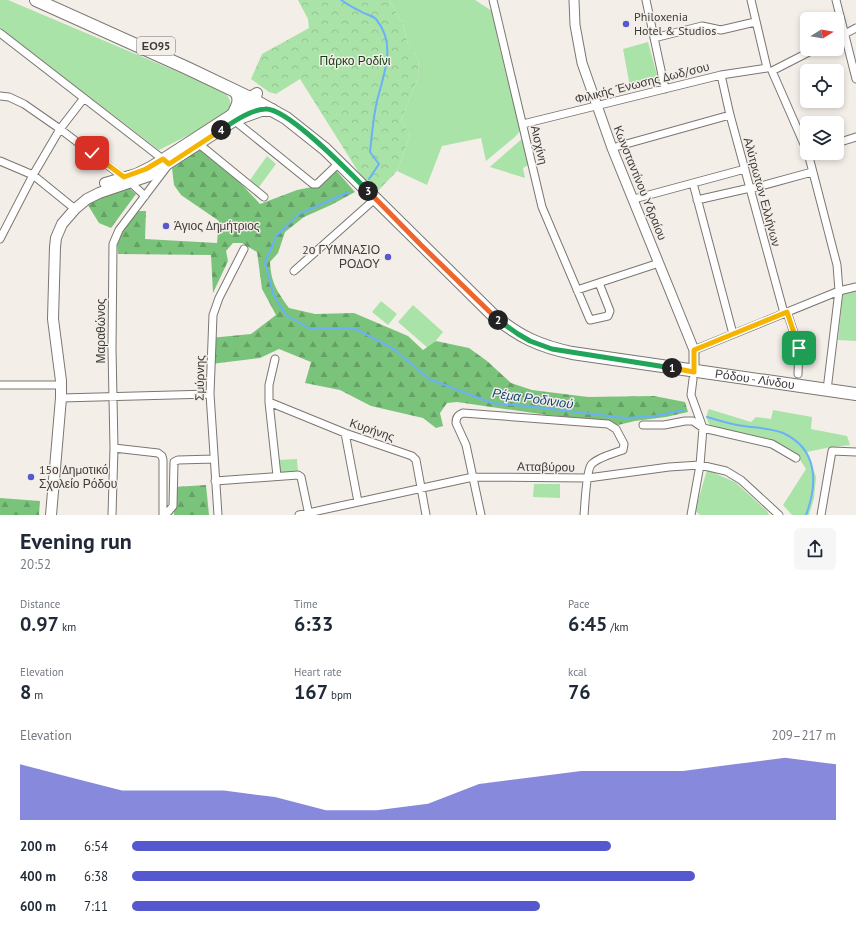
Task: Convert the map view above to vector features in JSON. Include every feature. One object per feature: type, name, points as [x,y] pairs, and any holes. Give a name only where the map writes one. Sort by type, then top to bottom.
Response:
[{"type":"main road","name":"Ρόδου - Λίνδου","points":[[36,0],[187,68],[236,92],[254,97],[290,112],[320,135],[349,163],[376,198]]},
{"type":"main road","name":"Ρόδου - Λίνδου","points":[[55,0],[190,61],[254,97],[296,125],[376,198],[494,316],[506,326],[530,341],[552,349],[694,375],[856,394]]},
{"type":"main road","points":[[236,92],[239,100],[236,117]]},
{"type":"main road","points":[[162,164],[199,144],[236,117],[254,97]]},
{"type":"main road","points":[[61,398],[56,385],[48,325],[50,244],[57,224],[73,207],[87,199],[127,180],[150,176],[162,164],[236,117],[261,110],[272,110]]},
{"type":"main road","points":[[51,515],[61,398],[61,381],[53,319],[55,247],[59,230],[73,207]]},
{"type":"street","name":"Αισχίνη","points":[[493,0],[542,207],[590,320],[608,316],[610,311],[599,283]]},
{"type":"street","name":"Κωνσταντίνου Υδραίου","points":[[574,0],[575,25],[579,53],[612,148],[660,263],[694,350],[694,375]]},
{"type":"street","points":[[646,0],[665,89]]},
{"type":"street","points":[[751,0],[755,22],[770,69],[800,136]]},
{"type":"street","points":[[836,0],[839,12]]},
{"type":"street","points":[[654,38],[702,26],[721,30],[755,22]]},
{"type":"street","points":[[856,28],[844,34],[856,79]]},
{"type":"street","points":[[0,33],[84,98],[162,164]]},
{"type":"street","name":"Φιλικής Ένωσης Δωδ/σου","points":[[523,124],[721,75],[770,69],[800,56]]},
{"type":"street","name":"Αλύτρωτων Ελλήνων","points":[[721,75],[750,189],[786,313],[799,348],[798,374]]},
{"type":"street","points":[[0,96],[18,100],[60,129],[127,180],[144,196]]},
{"type":"street","points":[[0,239],[32,175],[60,129],[84,98]]},
{"type":"street","points":[[612,148],[730,115]]},
{"type":"street","points":[[236,117],[313,184],[317,184],[339,163]]},
{"type":"street","points":[[844,141],[856,137]]},
{"type":"street","points":[[199,144],[264,197]]},
{"type":"street","points":[[809,160],[837,265],[839,291],[827,390]]},
{"type":"street","points":[[0,161],[32,175],[73,207]]},
{"type":"street","name":"Μαραθώνος","points":[[112,515],[114,448],[113,244],[119,230],[144,196],[162,164]]},
{"type":"street","points":[[634,199],[745,169]]},
{"type":"street","points":[[698,200],[750,189],[812,172]]},
{"type":"street","points":[[693,183],[733,334]]},
{"type":"street","points":[[294,271],[376,198]]},
{"type":"street","name":"Σμύρνης","points":[[218,515],[210,394],[214,315],[219,298],[244,249]]},
{"type":"street","points":[[577,290],[660,263]]},
{"type":"street","points":[[694,350],[839,291],[856,287]]},
{"type":"street","points":[[275,359],[269,385],[268,402],[277,476]]},
{"type":"street","points":[[691,515],[700,465],[703,428],[691,395],[694,375]]},
{"type":"street","points":[[0,386],[56,385]]},
{"type":"street","points":[[61,398],[210,394]]},
{"type":"street","name":"Κυρήνης","points":[[268,402],[345,433],[412,456],[416,460],[426,515]]},
{"type":"street","points":[[481,515],[466,445],[456,423],[458,415],[463,413],[608,424],[616,429],[624,444],[623,450],[595,461],[590,466],[584,515]]},
{"type":"street","points":[[643,425],[664,425],[693,421],[703,428],[772,444],[796,458]]},
{"type":"street","points":[[345,433],[358,502]]},
{"type":"street","points":[[114,448],[158,453],[162,456],[163,514],[168,512],[173,506],[174,462],[178,460],[214,459]]},
{"type":"street","points":[[821,515],[832,451],[856,452]]},
{"type":"street","name":"Ατταβύρου","points":[[300,515],[473,477],[588,478],[669,467],[700,465],[718,469],[741,480],[777,514]]},
{"type":"street","points":[[215,481],[295,475],[301,477],[308,514]]},
{"type":"green space","points":[[0,0],[8,0],[223,91],[230,100],[230,109],[226,116],[159,150],[0,29]]},
{"type":"green space","name":"Πάρκο Ροδίνι","points":[[298,0],[389,0],[403,24],[407,42],[418,58],[419,75],[401,120],[410,136],[397,171],[378,191],[361,176],[300,79],[276,94],[269,92],[251,79],[262,54],[309,28],[308,19]]},
{"type":"green space","points":[[389,0],[475,0],[495,13],[497,36],[520,128],[516,136],[486,161],[481,138],[442,146],[427,185],[397,171],[410,136],[401,120],[419,75],[418,58],[407,42],[403,24]]},
{"type":"green space","points":[[648,42],[659,82],[630,87],[623,49]]},
{"type":"green space","points":[[523,138],[530,164],[523,168],[525,178],[490,167],[492,165]]},
{"type":"green space","points":[[205,145],[260,204],[297,190],[312,187],[334,168],[355,192],[304,217],[285,232],[278,253],[270,262],[275,286],[289,308],[315,314],[354,313],[408,336],[423,350],[436,341],[469,348],[487,361],[511,383],[532,390],[588,397],[654,396],[685,402],[688,412],[618,425],[604,420],[547,415],[457,402],[447,403],[440,413],[443,426],[436,428],[423,418],[371,406],[340,390],[305,383],[311,362],[279,349],[260,358],[211,364],[210,338],[251,334],[276,315],[262,289],[257,252],[242,243],[233,243],[226,251],[228,261],[213,293],[211,255],[118,254],[117,237],[139,211],[146,211],[145,239],[217,243],[219,221],[181,195],[174,185],[172,168]]},
{"type":"green space","points":[[267,156],[276,164],[259,187],[250,180]]},
{"type":"green space","points":[[127,186],[136,194],[111,228],[99,223],[86,202]]},
{"type":"green space","points":[[856,291],[856,341],[838,340],[843,293]]},
{"type":"green space","points":[[381,301],[397,314],[388,325],[372,312]]},
{"type":"green space","points":[[413,305],[443,332],[429,349],[398,322]]},
{"type":"green space","points":[[709,409],[751,422],[756,417],[771,419],[773,410],[812,417],[811,429],[847,436],[850,445],[807,452],[816,477],[814,498],[809,515],[792,515],[783,505],[806,469],[795,452],[771,439],[714,430],[707,420]]},
{"type":"green space","points":[[297,459],[298,472],[279,473],[278,460]]},
{"type":"green space","points":[[707,470],[735,482],[767,511],[769,515],[700,515],[695,511]]},
{"type":"green space","points":[[534,484],[560,484],[560,498],[533,497]]},
{"type":"green space","points":[[206,485],[209,515],[174,515],[175,487]]},
{"type":"green space","points":[[0,498],[40,501],[39,515],[0,515]]},
{"type":"waterway","name":"Ρέμα Ροδινιού","points":[[341,0],[355,9],[376,19],[386,39],[387,59],[376,107],[370,152],[379,164],[369,179]]},
{"type":"waterway","name":"Ρέμα Ροδινιού","points":[[349,192],[299,214],[277,235],[265,262],[273,294],[286,315],[309,328],[356,329],[394,349],[429,379],[492,403],[625,418],[655,416],[684,410]]},
{"type":"waterway","name":"Ρέμα Ροδινιού","points":[[707,417],[737,425],[777,431],[795,440],[803,448],[809,458],[812,468],[812,491],[806,515]]},
{"type":"place","name":"Philoxenia Hotel & Studios","points":[[626,24]]},
{"type":"place","name":"Άγιος Δημήτριος","points":[[166,226]]},
{"type":"place","name":"2ο ΓΥΜΝΑΣΙΟ ΡΟΔΟΥ","points":[[388,257]]},
{"type":"place","name":"15ο Δημοτικό Σχολείο Ρόδου","points":[[31,477]]},
{"type":"route","points":[[92,153],[124,177],[136,174],[163,159],[169,164],[239,118],[261,110],[272,110],[296,125],[325,149],[494,316],[506,326],[530,341],[552,349],[572,353],[694,372],[694,350],[787,312],[799,348]]}]
